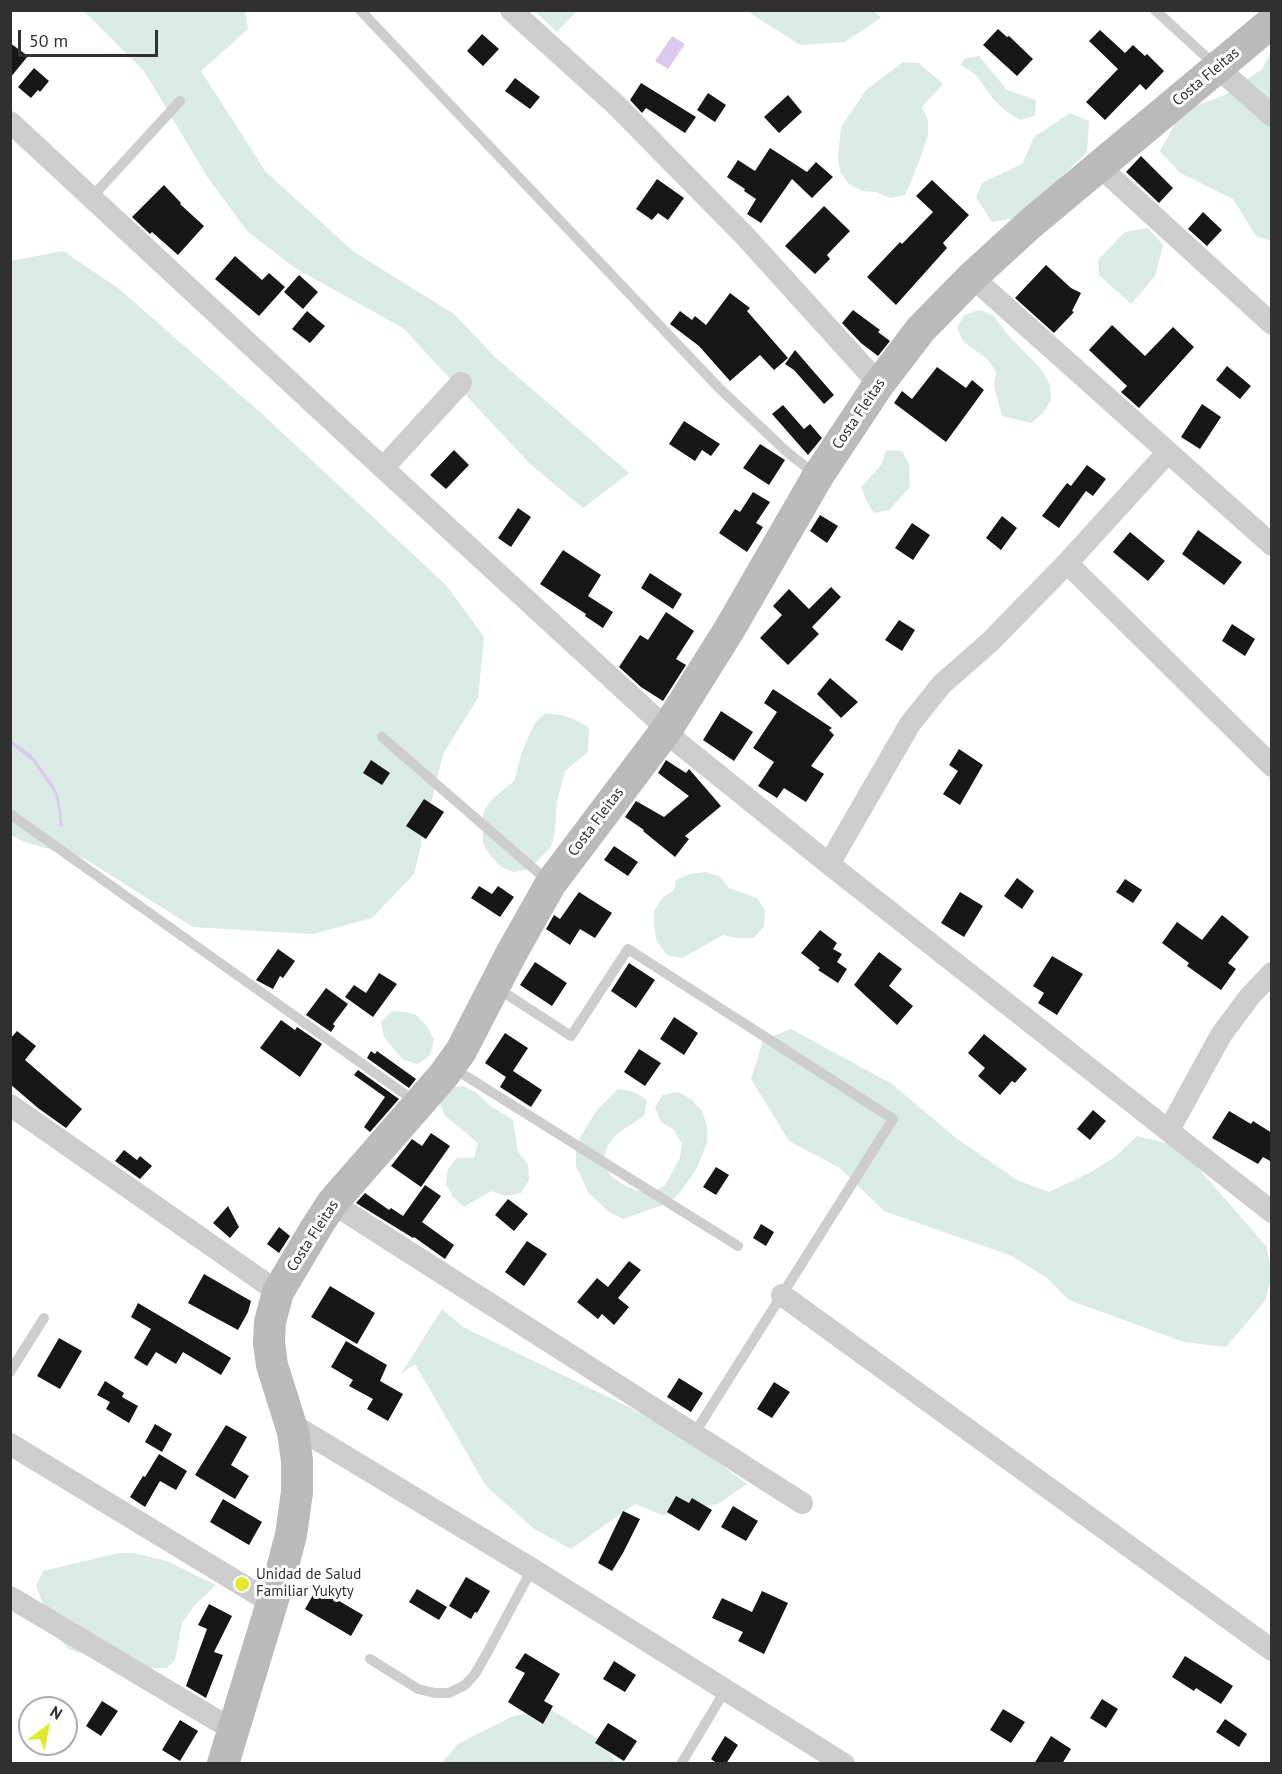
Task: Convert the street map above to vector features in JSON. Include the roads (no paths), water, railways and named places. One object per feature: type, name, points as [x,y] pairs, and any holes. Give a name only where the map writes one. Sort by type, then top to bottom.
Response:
[{"type":"main road","name":"Costa Fleitas","points":[[223,1764],[291,1535],[297,1492],[297,1461],[290,1423],[272,1365],[269,1343],[270,1322],[278,1292],[332,1203],[450,1066],[479,1019],[511,954],[551,884],[666,730],[729,630],[818,476],[879,384],[921,329],[972,277],[1099,166],[1272,22]]},
{"type":"street","points":[[511,10],[616,105],[745,236],[879,384]]},
{"type":"street","points":[[1218,67],[1272,116]]},
{"type":"street","points":[[10,122],[666,730],[829,864],[1272,1212]]},
{"type":"street","points":[[1099,166],[1272,324]]},
{"type":"street","points":[[972,277],[1272,545]]},
{"type":"street","points":[[383,468],[461,383]]},
{"type":"street","points":[[829,864],[910,724],[942,684],[990,642],[1067,563],[1168,452]]},
{"type":"street","points":[[1067,563],[1272,766]]},
{"type":"street","points":[[1169,1131],[1221,1035],[1250,996],[1272,973]]},
{"type":"street","points":[[10,1105],[278,1292]]},
{"type":"street","points":[[332,1203],[802,1503]]},
{"type":"street","points":[[782,1295],[1272,1650]]},
{"type":"street","points":[[290,1423],[532,1569],[844,1764]]},
{"type":"street","points":[[10,1444],[272,1603]]},
{"type":"street","points":[[10,1597],[233,1730]]},
{"type":"lane","points":[[360,10],[719,388],[787,452],[818,476]]},
{"type":"lane","points":[[1155,10],[1218,67]]},
{"type":"lane","points":[[91,198],[180,101]]},
{"type":"lane","points":[[382,737],[551,884]]},
{"type":"lane","points":[[10,814],[419,1104]]},
{"type":"lane","points":[[495,986],[571,1036],[628,949],[893,1119],[694,1434]]},
{"type":"lane","points":[[450,1066],[738,1246]]},
{"type":"lane","points":[[10,1372],[44,1318]]},
{"type":"lane","points":[[370,1659],[418,1689],[449,1693],[465,1685],[475,1674],[532,1569]]},
{"type":"lane","points":[[681,1764],[726,1689]]},
{"type":"place","name":"Unidad de Salud Familiar Yukyty","points":[[242,1584]]}]
